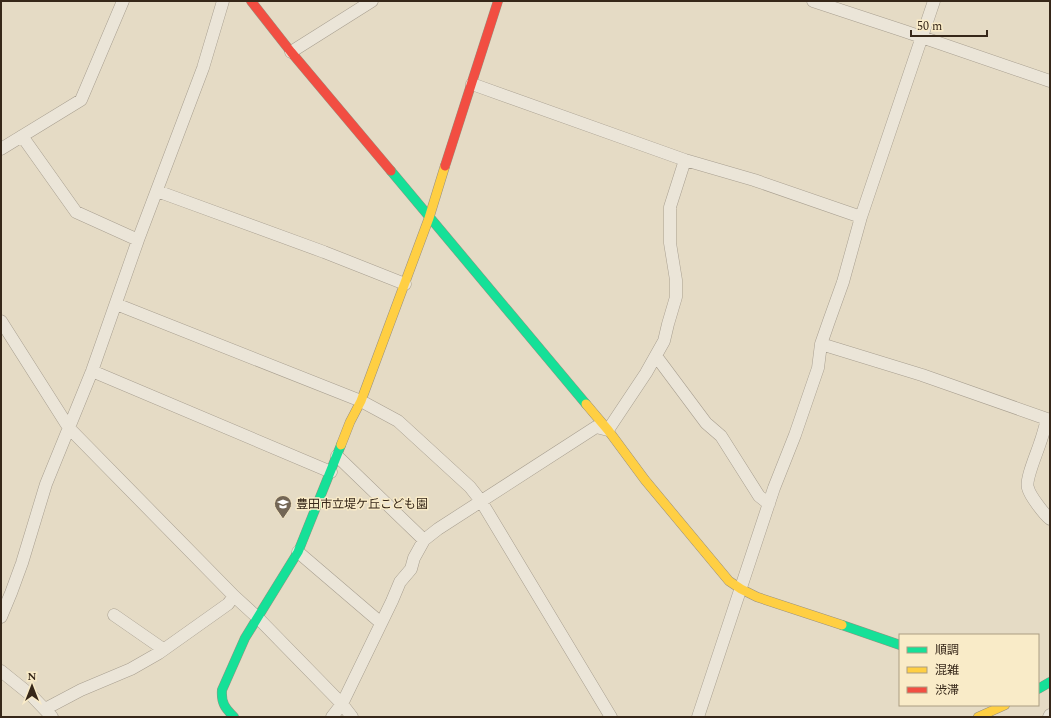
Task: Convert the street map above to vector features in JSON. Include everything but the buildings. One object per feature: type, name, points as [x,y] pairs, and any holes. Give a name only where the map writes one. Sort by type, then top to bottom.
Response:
[{"type":"street","points":[[1,149],[81,100],[124,1]]},
{"type":"street","points":[[1,617],[22,563],[46,484],[92,371],[138,240],[203,68],[223,1]]},
{"type":"street","points":[[251,1],[291,52],[429,218],[608,430],[645,480],[729,580],[741,589],[757,597],[899,645]]},
{"type":"street","points":[[291,52],[372,1]]},
{"type":"street","points":[[234,717],[226,709],[220,699],[222,690],[245,638],[298,552],[350,422],[361,401],[429,218],[498,1]]},
{"type":"street","points":[[813,1],[1050,81]]},
{"type":"street","points":[[698,717],[774,488],[795,435],[818,368],[821,344],[843,282],[862,218],[934,1]]},
{"type":"street","points":[[472,84],[685,160],[754,180],[862,218]]},
{"type":"street","points":[[22,136],[76,212],[138,240]]},
{"type":"street","points":[[608,430],[646,373],[664,342],[676,297],[676,280],[670,243],[670,207],[685,160]]},
{"type":"street","points":[[157,191],[324,252],[405,284]]},
{"type":"street","points":[[116,304],[361,401],[398,421],[470,488],[481,502],[611,717]]},
{"type":"street","points":[[1,321],[69,428],[234,596],[258,618],[342,704],[352,717]]},
{"type":"street","points":[[821,344],[922,375],[1048,419],[1030,472],[1027,487],[1046,515],[1050,518]]},
{"type":"street","points":[[656,356],[706,423],[721,436],[759,496],[769,504]]},
{"type":"street","points":[[92,371],[330,472]]},
{"type":"street","points":[[332,717],[342,704],[400,582],[410,569],[424,540],[438,529],[596,427],[608,430]]},
{"type":"street","points":[[337,456],[424,540]]},
{"type":"street","points":[[298,552],[381,623]]},
{"type":"street","points":[[1,671],[32,696],[48,713],[81,690],[131,668],[163,650],[228,604],[234,596]]},
{"type":"street","points":[[114,615],[163,650]]},
{"type":"street","points":[[1039,688],[1050,682]]},
{"type":"street","points":[[978,717],[1003,706]]},
{"type":"traffic: fast","points":[[391,171],[586,404]]},
{"type":"traffic: fast","points":[[234,717],[224,705],[222,690],[245,638],[298,552],[341,445]]},
{"type":"traffic: fast","points":[[842,625],[899,645]]},
{"type":"traffic: fast","points":[[1039,688],[1050,682]]},
{"type":"traffic: slow","points":[[341,445],[350,422],[361,401],[429,218],[445,166]]},
{"type":"traffic: slow","points":[[586,404],[608,430],[645,480],[729,581],[757,597],[842,625]]},
{"type":"traffic: slow","points":[[978,717],[1003,706]]},
{"type":"traffic: jam","points":[[251,1],[291,52],[391,171]]},
{"type":"traffic: jam","points":[[445,166],[498,1]]},
{"type":"place","name":"豊田市立堤ケ丘こども園","points":[[283,519]]}]
